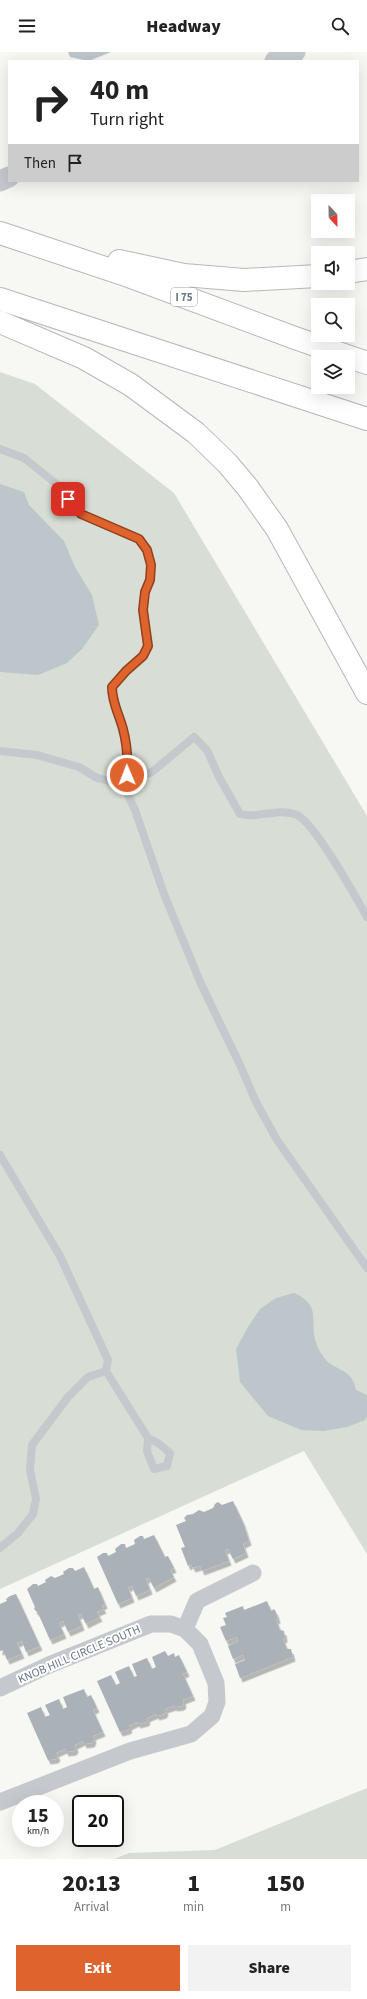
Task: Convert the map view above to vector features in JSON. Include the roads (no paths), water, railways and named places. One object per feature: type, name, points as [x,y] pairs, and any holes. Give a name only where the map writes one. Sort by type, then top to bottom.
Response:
[{"type":"highway","points":[[0,229],[112,260],[184,275],[244,280],[311,276]]},
{"type":"highway","name":"I 75","points":[[0,233],[123,274],[367,363]]},
{"type":"highway","points":[[355,271],[367,268]]},
{"type":"highway","points":[[0,299],[367,419]]},
{"type":"highway","points":[[0,322],[84,358],[131,385],[196,433],[227,463],[248,488],[277,529],[367,693]]},
{"type":"street","points":[[276,60],[295,52]]},
{"type":"street","points":[[0,1802],[130,1751],[191,1734],[212,1716],[217,1702],[216,1683],[200,1644],[185,1629],[198,1601],[254,1573]]},
{"type":"street","name":"KNOB HILL CIRCLE SOUTH","points":[[0,1688],[48,1665],[151,1624],[171,1624],[185,1629]]},
{"type":"lane","points":[[0,448],[24,458],[42,472],[59,486],[81,514],[139,539],[147,550],[151,565],[150,580],[145,592],[143,610],[148,646],[143,656],[126,671],[112,687],[112,701],[126,742],[127,775],[123,784],[135,810],[164,894],[201,984],[256,1102],[277,1140],[367,1268]]},
{"type":"lane","points":[[0,751],[37,755],[79,767],[97,778],[123,784],[152,772],[194,737],[207,750],[219,777],[240,814],[250,817],[267,813],[295,814],[310,826],[367,917]]},
{"type":"lane","points":[[0,1155],[60,1256],[108,1360],[106,1371],[148,1438]]},
{"type":"lane","points":[[0,1548],[18,1533],[33,1514],[36,1499],[30,1470],[32,1445],[68,1397],[88,1377],[106,1371]]}]
